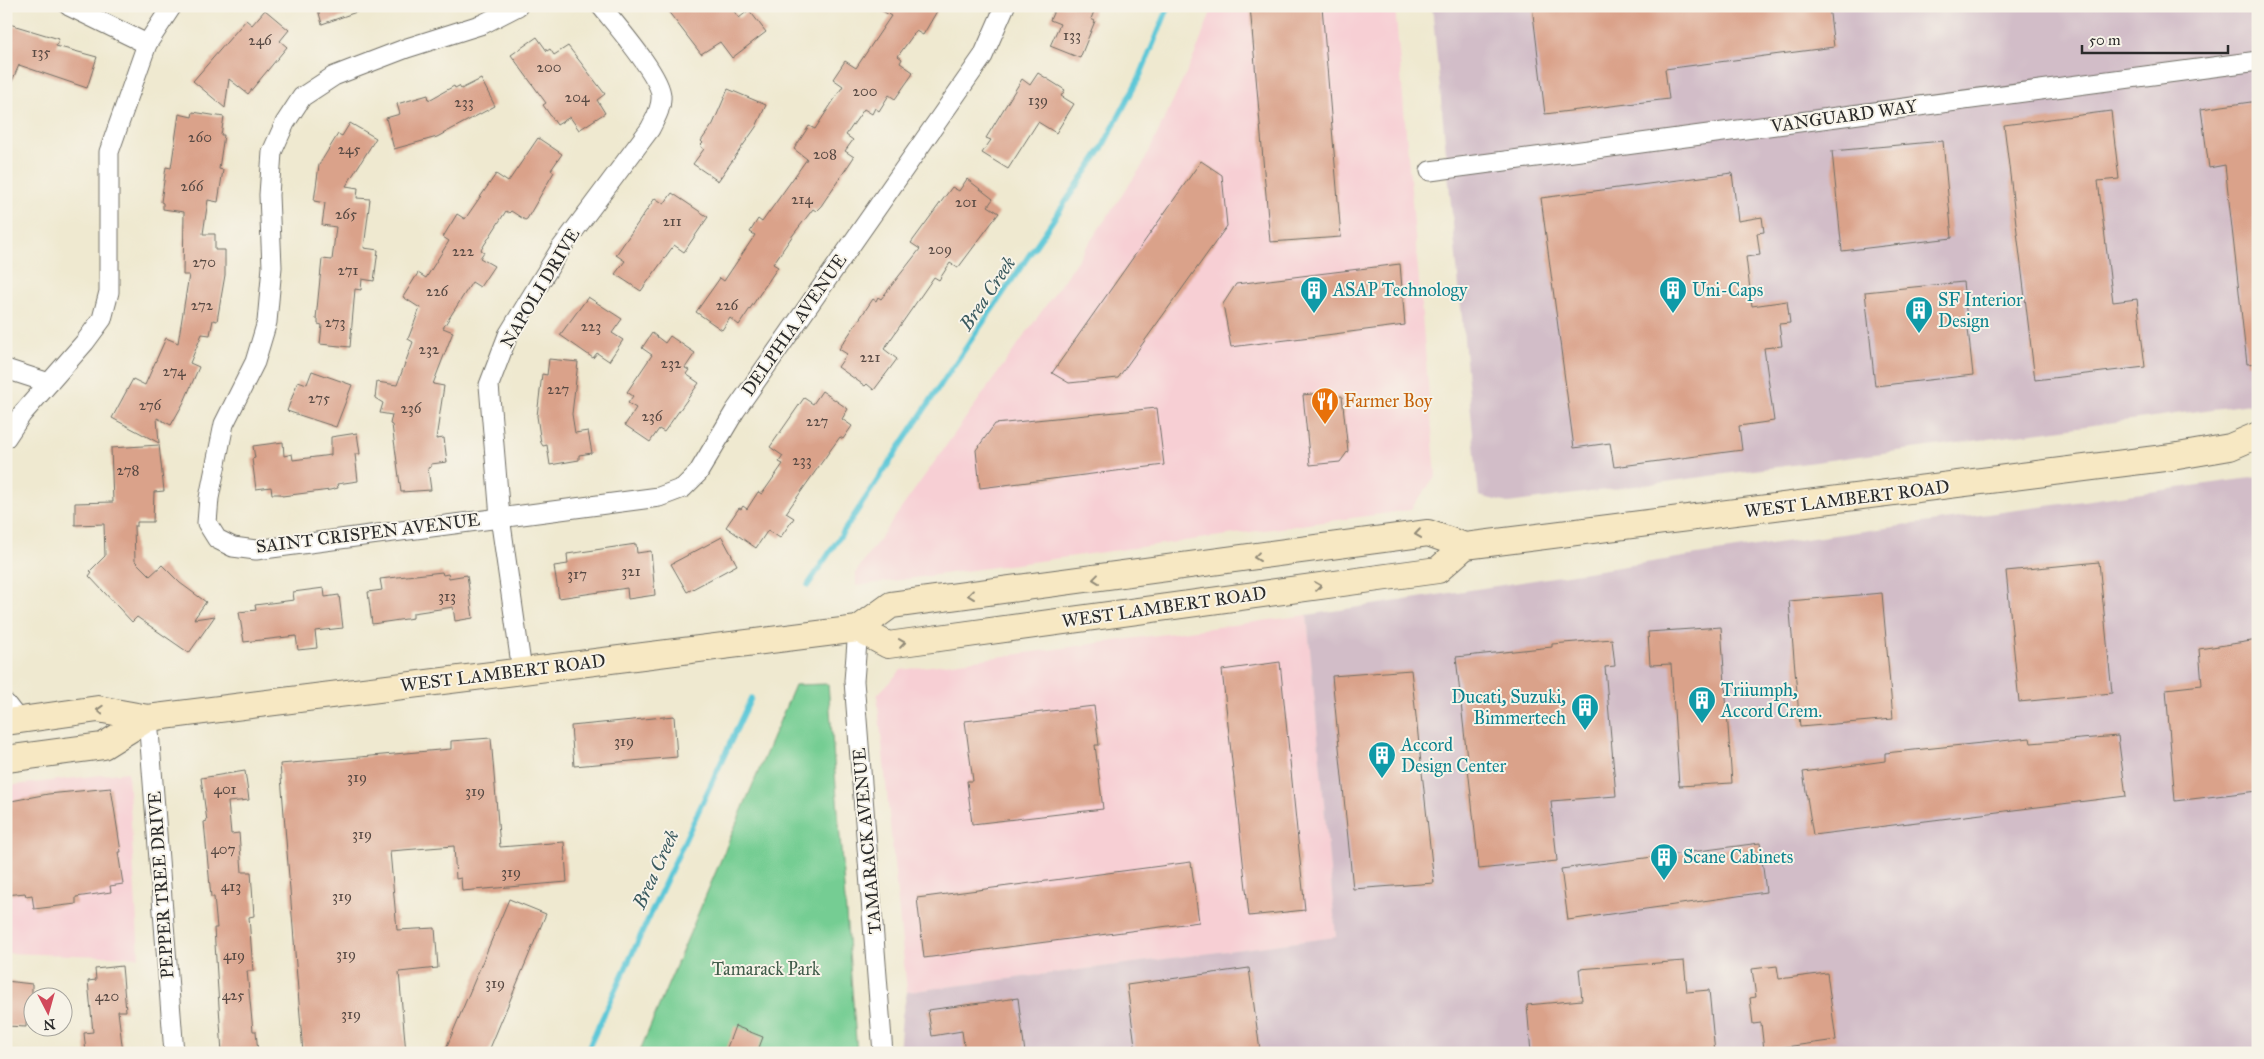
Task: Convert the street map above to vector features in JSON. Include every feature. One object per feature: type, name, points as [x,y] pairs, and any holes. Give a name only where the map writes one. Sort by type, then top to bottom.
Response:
[{"type":"main road","name":"WEST LAMBERT ROAD","points":[[10,716],[98,709],[148,718],[858,628],[891,606],[1428,533],[1464,546],[2172,457],[2230,448],[2258,435]]},
{"type":"main road","name":"WEST LAMBERT ROAD","points":[[2230,448],[2258,453]]},
{"type":"main road","name":"WEST LAMBERT ROAD","points":[[858,628],[888,645],[1438,570],[1464,546]]},
{"type":"main road","name":"WEST LAMBERT ROAD","points":[[6,760],[103,746],[148,718]]},
{"type":"street","points":[[68,6],[147,44]]},
{"type":"street","points":[[6,438],[16,422],[102,319],[109,292],[109,152],[147,44],[172,6]]},
{"type":"street","name":"SAINT CRISPEN AVENUE","points":[[500,517],[256,550],[233,547],[217,539],[207,523],[209,498],[224,424],[255,362],[267,322],[272,267],[269,195],[272,152],[292,110],[302,97],[334,76],[407,48],[483,24],[518,6]]},
{"type":"street","name":"NAPOLI DRIVE","points":[[522,671],[500,517],[489,384],[505,343],[561,248],[650,129],[659,113],[662,95],[656,78],[601,6]]},
{"type":"street","name":"DELPHIA AVENUE","points":[[500,517],[659,497],[683,488],[698,473],[735,411],[983,56],[1005,6]]},
{"type":"street","name":"VANGUARD WAY","points":[[1430,171],[2258,61]]},
{"type":"street","points":[[6,369],[49,383]]},
{"type":"street","name":"TAMARACK AVENUE","points":[[858,628],[854,680],[883,1053]]},
{"type":"street","name":"PEPPER TREE DRIVE","points":[[148,718],[174,1053]]},
{"type":"shaded area","points":[[1213,6],[1395,6],[1436,476],[1410,510],[856,586],[856,572],[1054,294],[1142,166],[1196,52]]},
{"type":"shaded area","points":[[1432,6],[2258,6],[2258,403],[1508,503],[1479,496]]},
{"type":"shaded area","points":[[2258,477],[2258,1053],[899,1053],[902,1016],[907,992],[1336,937],[1307,615],[1762,545]]},
{"type":"shaded area","points":[[1307,615],[1336,937],[907,992],[877,695],[901,670]]},
{"type":"shaded area","points":[[128,772],[139,957],[6,953],[6,786]]},
{"type":"green space","name":"Tamarack Park","points":[[828,684],[857,1053],[639,1053],[795,685]]},
{"type":"building","points":[[317,6],[365,6],[365,9],[322,24]]},
{"type":"building","points":[[664,6],[730,6],[739,18],[749,10],[766,32],[732,58],[720,42],[701,54]]},
{"type":"building","points":[[874,6],[940,6],[923,35],[916,31],[898,56],[902,59],[900,63],[913,72],[912,75],[895,99],[889,95],[879,111],[875,108],[872,114],[864,109],[846,135],[853,140],[845,151],[854,157],[821,206],[816,211],[813,209],[773,264],[778,267],[739,325],[730,318],[722,330],[696,312],[720,278],[724,281],[755,235],[750,232],[758,219],[762,222],[807,159],[794,149],[809,126],[815,129],[843,86],[833,79],[845,61],[856,68],[891,16]]},
{"type":"building","points":[[1056,6],[1096,6],[1091,19],[1095,21],[1080,58],[1050,46],[1060,24],[1050,20]]},
{"type":"building","points":[[1250,6],[1322,6],[1341,237],[1270,242]]},
{"type":"building","points":[[1532,6],[1829,6],[1834,47],[1665,69],[1669,99],[1545,114]]},
{"type":"building","points":[[265,10],[289,30],[280,41],[287,47],[248,94],[229,79],[225,108],[193,81],[246,20],[252,25]]},
{"type":"building","points":[[6,23],[59,39],[56,46],[97,57],[87,88],[19,65],[6,95]]},
{"type":"building","points":[[537,37],[547,51],[550,49],[554,55],[568,46],[605,94],[597,100],[605,113],[579,130],[570,117],[557,125],[543,105],[546,103],[511,55]]},
{"type":"building","points":[[1038,73],[1065,90],[1061,96],[1074,104],[1056,133],[1038,122],[1008,169],[982,153],[991,140],[986,138],[1022,79],[1030,85]]},
{"type":"building","points":[[481,79],[495,106],[437,137],[394,149],[386,118],[400,114],[397,104],[428,95],[429,100],[454,86],[455,88],[459,86],[461,89]]},
{"type":"building","points":[[728,89],[766,105],[756,127],[718,181],[693,164],[704,149],[700,146],[703,143],[701,141],[713,124]]},
{"type":"building","points":[[2258,101],[2258,363],[2247,364],[2225,165],[2209,168],[2201,109]]},
{"type":"building","points":[[2111,111],[2119,179],[2098,181],[2113,302],[2137,299],[2145,367],[2035,380],[2004,125]]},
{"type":"building","points":[[193,112],[224,117],[221,135],[224,135],[219,169],[223,170],[218,202],[208,200],[203,234],[215,234],[215,250],[225,250],[225,275],[217,321],[213,320],[210,335],[202,334],[190,363],[199,367],[184,402],[171,425],[157,418],[159,443],[112,418],[133,379],[145,385],[166,338],[178,343],[189,275],[183,275],[184,212],[163,209],[163,203],[161,202],[166,167],[171,168],[179,114],[192,117]]},
{"type":"building","points":[[350,123],[376,138],[346,186],[358,188],[357,198],[370,199],[364,248],[378,250],[374,281],[362,279],[361,290],[355,289],[350,347],[320,344],[322,325],[318,324],[318,319],[316,319],[322,259],[332,260],[336,227],[322,225],[325,203],[314,201],[319,165],[338,134],[342,136]]},
{"type":"building","points":[[538,138],[562,154],[551,170],[554,172],[527,219],[525,220],[511,211],[509,213],[506,211],[481,250],[484,252],[480,258],[494,266],[480,287],[472,282],[443,328],[453,332],[433,384],[444,386],[436,439],[444,438],[447,462],[431,464],[431,467],[428,468],[431,490],[401,492],[392,425],[390,424],[392,415],[380,413],[383,403],[375,398],[377,382],[397,385],[413,342],[408,339],[420,308],[403,297],[418,273],[426,278],[449,241],[443,237],[457,214],[465,219],[496,174],[508,182]]},
{"type":"building","points":[[1943,141],[1952,238],[1842,251],[1832,151]]},
{"type":"building","points":[[1201,161],[1222,175],[1227,226],[1118,378],[1069,383],[1052,373]]},
{"type":"building","name":"Uni-Caps","points":[[1732,173],[1738,221],[1762,217],[1764,232],[1757,233],[1760,255],[1746,257],[1752,306],[1787,301],[1790,323],[1779,324],[1782,346],[1764,348],[1774,421],[1739,426],[1742,450],[1614,467],[1610,443],[1574,448],[1541,198]]},
{"type":"building","points":[[967,179],[993,199],[988,206],[999,213],[958,268],[950,263],[939,280],[934,277],[884,349],[897,359],[874,390],[867,384],[865,386],[838,367],[847,354],[839,349],[873,299],[876,301],[878,297],[881,299],[920,249],[911,243],[952,187],[959,191]]},
{"type":"building","points":[[672,193],[708,217],[684,252],[674,245],[641,291],[615,274],[625,261],[616,255],[655,198],[664,204]]},
{"type":"building","name":"ASAP Technology","points":[[1400,264],[1405,325],[1231,347],[1223,304],[1236,284]]},
{"type":"building","name":"SF Interior Design","points":[[1963,282],[1973,375],[1875,386],[1865,292]]},
{"type":"building","points":[[588,297],[622,319],[612,333],[623,340],[609,361],[597,353],[593,358],[560,335]]},
{"type":"building","points":[[652,333],[665,343],[670,336],[695,353],[685,368],[689,370],[686,374],[699,383],[664,432],[659,429],[650,442],[625,425],[636,408],[628,403],[633,396],[627,392],[652,355],[642,348]]},
{"type":"building","points":[[549,359],[578,362],[572,414],[575,433],[588,431],[592,453],[579,455],[579,460],[550,465],[547,445],[543,446],[541,443],[537,416],[542,374],[547,375]]},
{"type":"building","points":[[312,371],[352,385],[336,427],[287,411],[298,381],[307,384]]},
{"type":"building","points":[[822,391],[848,409],[842,419],[852,426],[843,439],[840,437],[786,513],[794,518],[780,538],[768,530],[756,548],[726,527],[739,508],[741,509],[743,506],[747,509],[758,492],[762,494],[783,464],[779,462],[783,456],[770,447],[804,398],[813,404]]},
{"type":"building","name":"Farmer Boy","points":[[1320,393],[1321,398],[1342,396],[1348,451],[1340,462],[1310,465],[1303,395]]},
{"type":"building","points":[[1157,408],[1164,465],[980,488],[976,450],[995,424]]},
{"type":"building","points":[[357,433],[360,454],[355,454],[358,481],[337,484],[338,488],[330,490],[282,496],[281,494],[272,494],[271,487],[256,489],[252,459],[255,458],[253,446],[283,442],[284,456],[292,454],[293,460],[331,455],[331,437]]},
{"type":"building","points":[[159,445],[164,491],[154,492],[153,522],[137,522],[137,526],[134,526],[135,561],[150,576],[162,565],[180,583],[206,602],[194,619],[215,616],[189,653],[137,617],[132,622],[89,576],[92,572],[90,571],[105,556],[104,524],[75,525],[75,503],[113,502],[111,448]]},
{"type":"building","points":[[722,537],[737,565],[687,592],[671,564]]},
{"type":"building","points":[[636,544],[637,553],[651,551],[655,595],[628,599],[627,588],[559,598],[554,566],[568,564],[567,554]]},
{"type":"building","points":[[2099,562],[2112,693],[2019,702],[2006,571]]},
{"type":"building","points":[[442,572],[443,575],[448,574],[449,578],[467,575],[473,618],[455,621],[453,607],[413,613],[413,618],[372,624],[368,592],[382,590],[380,579]]},
{"type":"building","points":[[324,588],[325,597],[339,595],[343,628],[315,631],[317,648],[298,650],[296,636],[244,642],[239,612],[256,610],[255,605],[294,600],[293,592]]},
{"type":"building","points":[[1882,593],[1893,719],[1800,727],[1789,601]]},
{"type":"building","name":"Triiumph, Accord Crem.","points":[[1721,627],[1732,783],[1679,786],[1671,664],[1650,665],[1648,632]]},
{"type":"building","points":[[1612,639],[1615,666],[1605,667],[1616,796],[1551,801],[1557,861],[1479,869],[1456,657],[1552,647],[1552,644]]},
{"type":"building","points":[[2258,640],[2258,791],[2175,801],[2166,689],[2202,685],[2199,649]]},
{"type":"building","points":[[1280,662],[1305,910],[1249,916],[1222,670]]},
{"type":"building","name":"Accord Design Center","points":[[1411,670],[1434,883],[1353,889],[1332,676]]},
{"type":"building","points":[[1094,706],[1099,745],[1095,745],[1103,809],[972,824],[967,781],[973,781],[965,721]]},
{"type":"building","points":[[674,716],[677,757],[574,766],[571,726]]},
{"type":"building","points":[[2118,736],[2126,796],[1813,835],[1803,772],[1885,761],[1885,753],[2030,738],[2031,743]]},
{"type":"building","points":[[491,738],[500,847],[564,842],[567,882],[462,891],[461,878],[456,879],[454,846],[390,851],[397,930],[435,928],[438,968],[399,972],[406,1053],[303,1053],[280,764],[451,749],[451,741]]},
{"type":"building","points":[[245,771],[249,800],[228,802],[231,834],[239,833],[242,872],[251,872],[254,916],[249,917],[253,971],[247,971],[253,1031],[256,1031],[258,1053],[222,1053],[214,928],[217,928],[214,897],[211,897],[204,822],[207,821],[201,778]]},
{"type":"building","points":[[111,788],[121,852],[118,852],[123,884],[110,886],[111,892],[76,897],[76,904],[34,909],[32,895],[26,896],[25,893],[6,895],[6,802],[48,794]]},
{"type":"building","name":"Scane Cabinets","points":[[1760,843],[1766,892],[1568,920],[1561,869]]},
{"type":"building","points":[[1191,862],[1199,922],[924,958],[917,898]]},
{"type":"building","points":[[509,899],[546,914],[488,1053],[444,1053]]},
{"type":"building","points":[[1684,961],[1687,992],[1709,990],[1715,1053],[1531,1053],[1527,1005],[1582,1000],[1579,969]]},
{"type":"building","points":[[122,966],[126,1011],[118,1011],[123,1053],[86,1053],[84,1033],[93,1032],[88,981],[96,980],[95,969]]},
{"type":"building","points":[[1777,966],[1779,979],[1827,973],[1836,1040],[1764,1050],[1761,1023],[1753,1024],[1750,998],[1756,997],[1752,969]]},
{"type":"building","points":[[1249,968],[1260,1051],[1245,1053],[1136,1053],[1127,985]]},
{"type":"building","points":[[6,981],[32,984],[32,986],[22,986],[22,1027],[6,1026]]},
{"type":"building","points":[[1018,998],[1025,1053],[965,1053],[962,1031],[932,1036],[928,1010]]},
{"type":"building","points":[[735,1026],[763,1037],[757,1053],[725,1053]]},
{"type":"waterway","name":"Brea Creek","points":[[808,585],[952,368],[1101,150],[1140,76],[1169,6]]},
{"type":"waterway","name":"Brea Creek","points":[[586,1053],[751,698]]},
{"type":"place","name":"ASAP Technology","points":[[1314,314]]},
{"type":"place","name":"Uni-Caps","points":[[1673,314]]},
{"type":"place","name":"SF Interior Design","points":[[1919,334]]},
{"type":"place","name":"Farmer Boy","points":[[1325,425]]},
{"type":"place","name":"Triiumph, Accord Crem.","points":[[1702,724]]},
{"type":"place","name":"Ducati, Suzuki, Bimmertech","points":[[1585,731]]},
{"type":"place","name":"Accord Design Center","points":[[1382,779]]},
{"type":"place","name":"Scane Cabinets","points":[[1664,881]]}]
